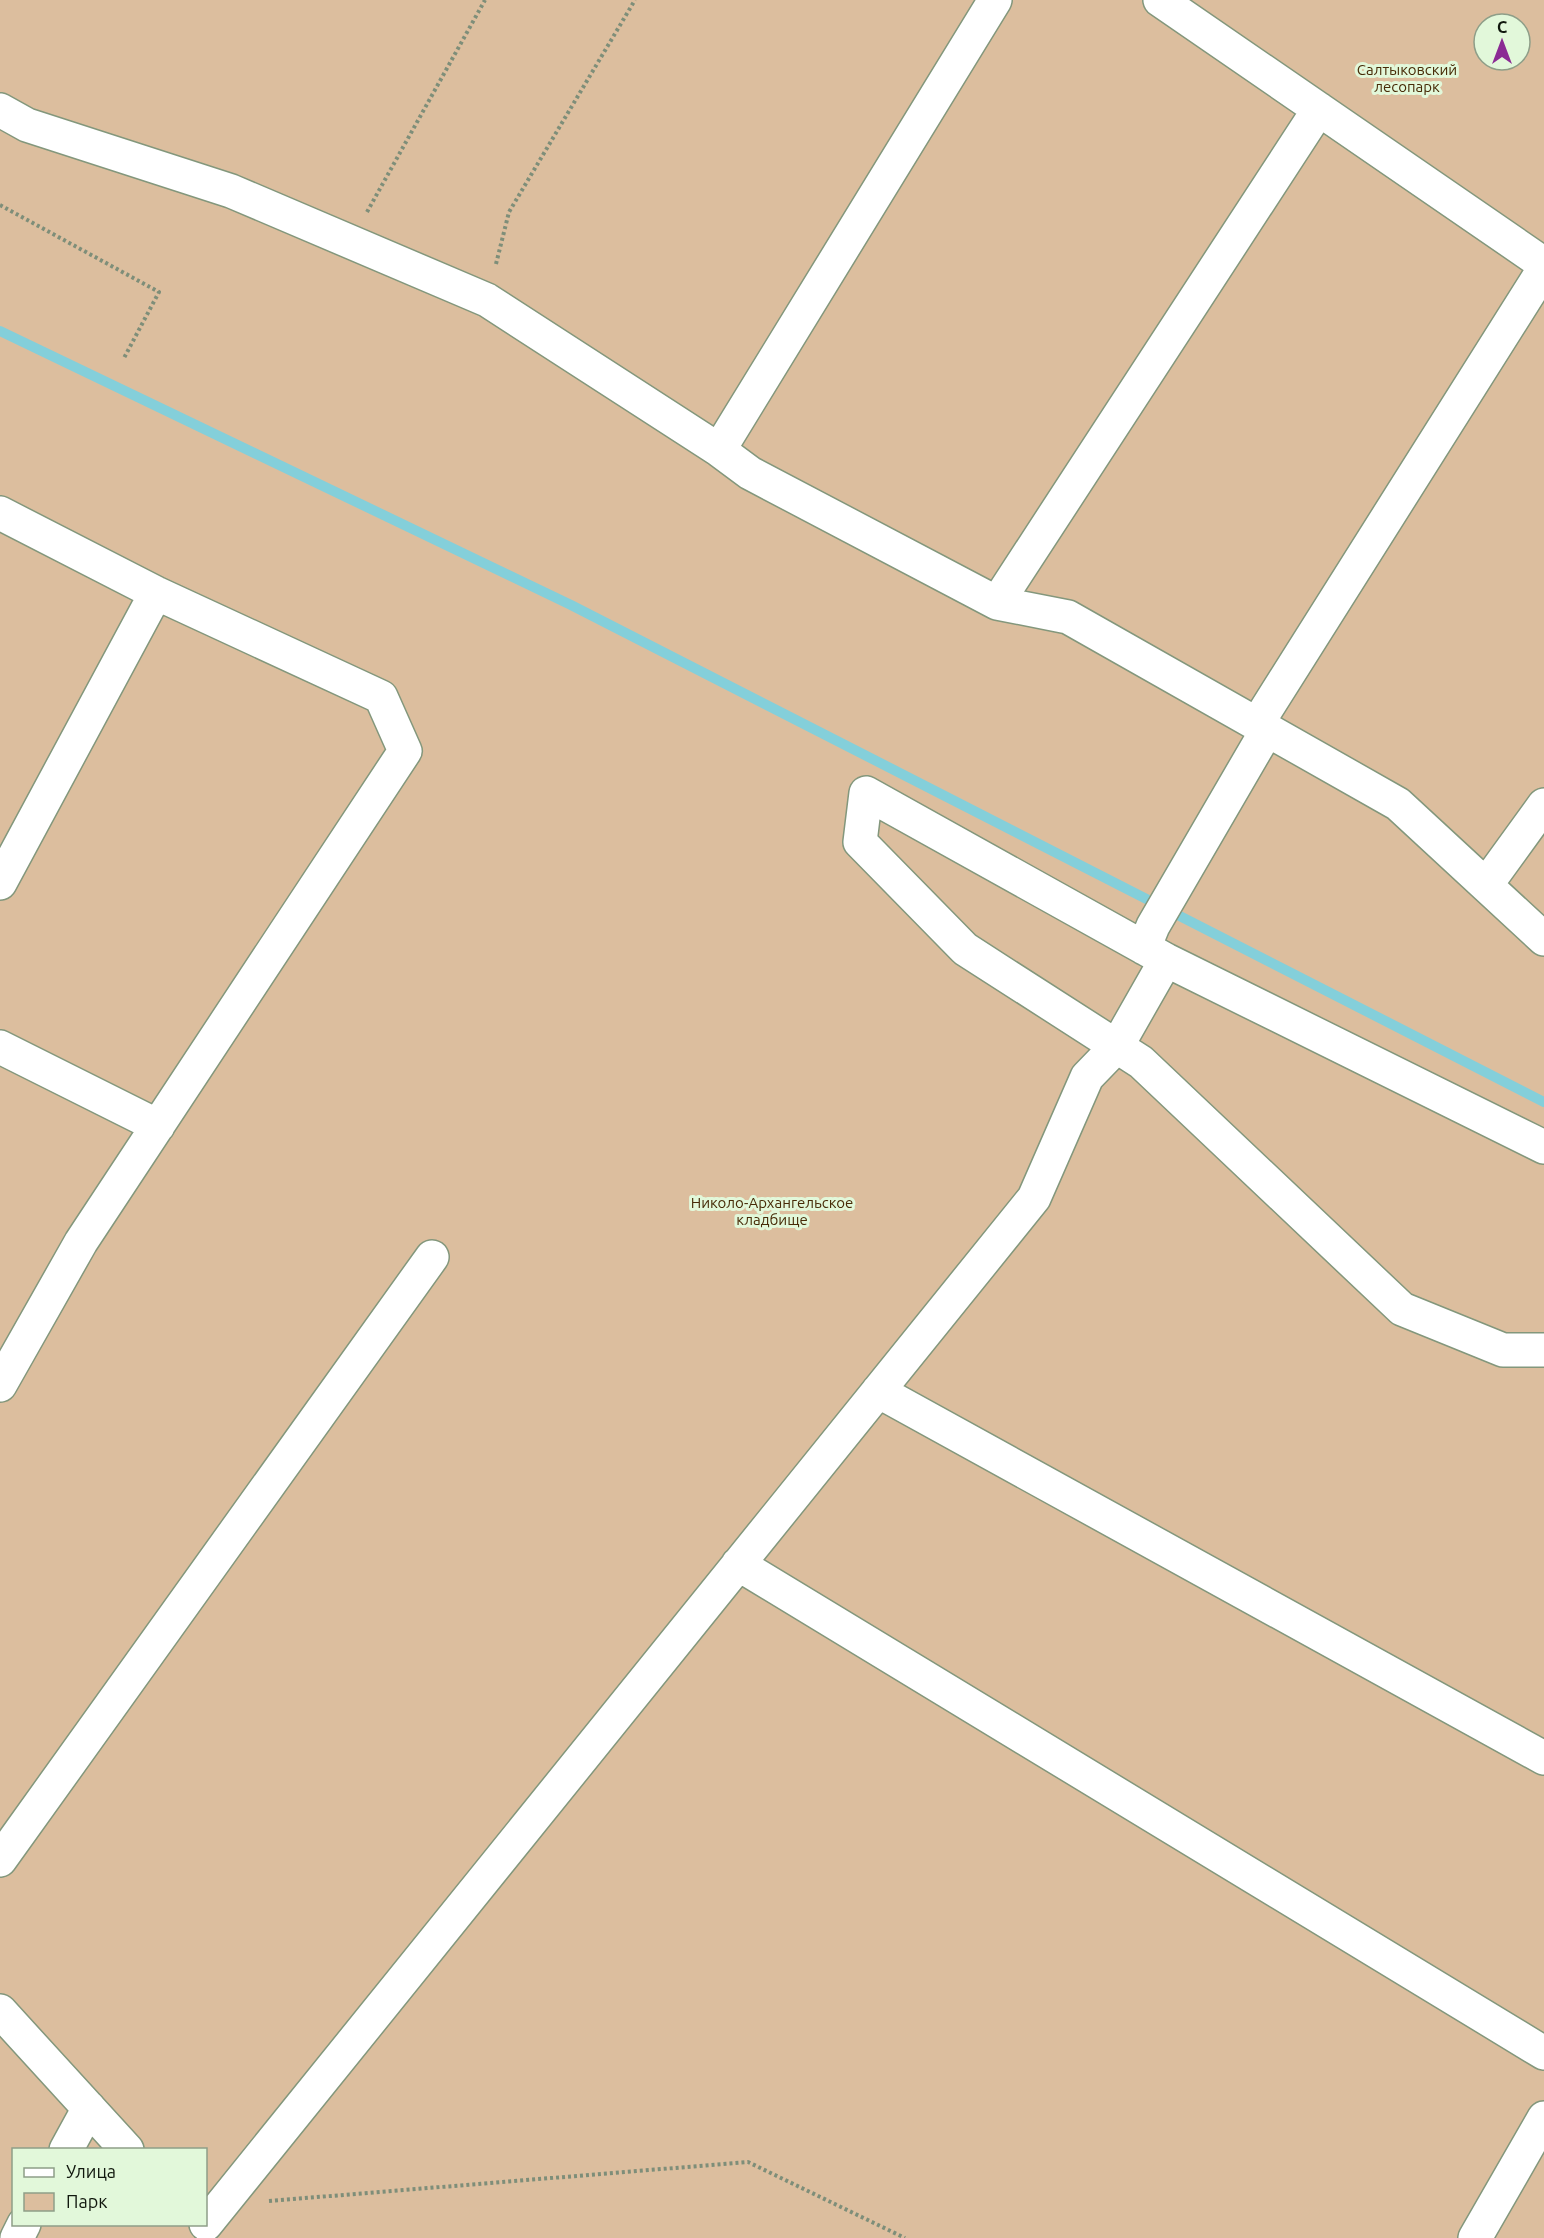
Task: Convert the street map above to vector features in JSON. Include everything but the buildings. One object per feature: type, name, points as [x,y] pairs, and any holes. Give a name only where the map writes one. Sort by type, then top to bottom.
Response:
[{"type":"lane","points":[[719,450],[995,0]]},
{"type":"lane","points":[[207,2223],[1034,1198],[1087,1077],[1117,1047],[1178,886],[1262,727],[1544,266],[1160,0]]},
{"type":"lane","points":[[997,603],[1319,109]]},
{"type":"lane","points":[[0,110],[27,125],[231,191],[487,300],[719,450],[750,473],[997,603],[1068,617],[1398,804],[1544,939]]},
{"type":"lane","points":[[0,513],[156,593],[381,697],[405,751],[81,1242],[0,1385]]},
{"type":"lane","points":[[0,883],[156,593]]},
{"type":"lane","points":[[1544,1147],[866,793],[860,842],[965,950],[1141,1062],[1402,1309],[1503,1350],[1544,1350]]},
{"type":"lane","points":[[1486,885],[1544,805]]},
{"type":"lane","points":[[0,1047],[158,1126]]},
{"type":"lane","points":[[0,1860],[432,1257]]},
{"type":"lane","points":[[878,1391],[1544,1758]]},
{"type":"lane","points":[[738,1564],[1544,2053]]},
{"type":"lane","points":[[0,2011],[125,2148]]},
{"type":"lane","points":[[67,2148],[89,2108]]},
{"type":"lane","points":[[1475,2238],[1544,2118]]},
{"type":"path","points":[[350,242],[485,0]]},
{"type":"path","points":[[487,300],[509,212],[635,0]]},
{"type":"path","points":[[0,205],[159,292],[124,358]]},
{"type":"path","points":[[207,2224],[748,2162],[905,2238]]},
{"type":"green space","name":"Николо-Архангельское кладбище","points":[[0,0],[1544,0],[1544,2238],[0,2238]]},
{"type":"waterway","points":[[0,331],[571,605],[1544,1102]]},
{"type":"park label","name":"Салтыковский лесопарк","points":[[1407,78]]}]
